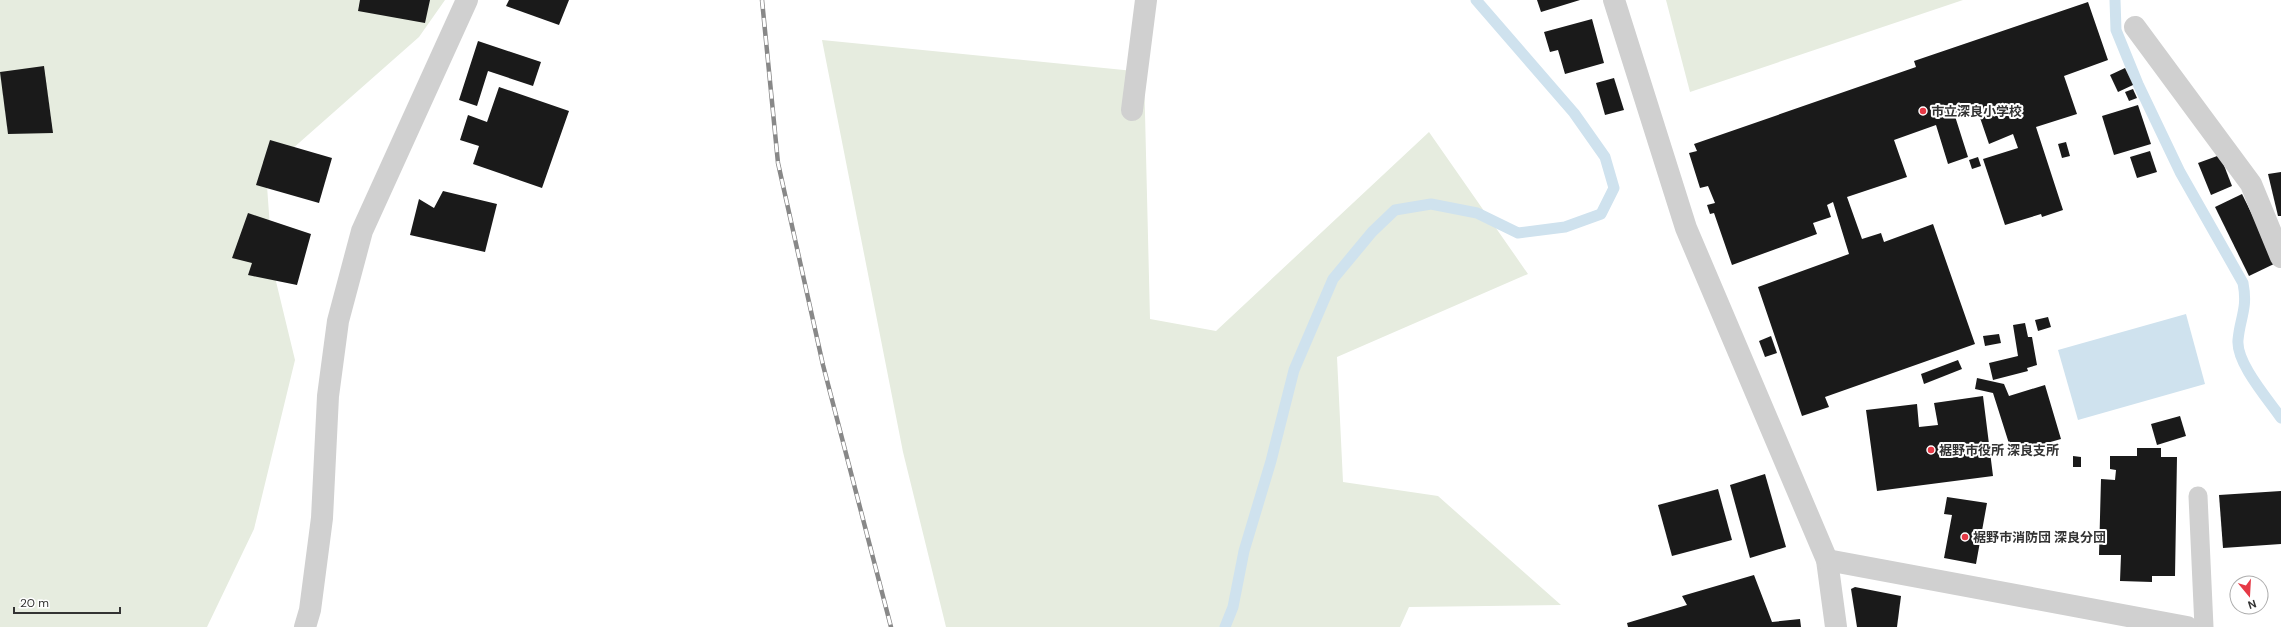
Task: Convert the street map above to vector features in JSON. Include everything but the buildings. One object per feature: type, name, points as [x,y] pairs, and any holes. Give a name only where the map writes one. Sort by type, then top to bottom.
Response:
[{"type":"street","points":[[305,627],[310,610],[322,518],[328,396],[338,321],[362,231],[467,0]]},
{"type":"street","points":[[1132,110],[1146,0]]},
{"type":"street","points":[[1614,0],[1686,228],[1827,560],[1836,627]]},
{"type":"street","points":[[2135,26],[2251,184],[2281,257]]},
{"type":"street","points":[[1827,560],[2187,627]]},
{"type":"lane","points":[[2198,496],[2204,627]]},
{"type":"shaded area","points":[[0,0],[445,0],[419,37],[266,172],[273,269],[295,360],[254,529],[207,627],[0,627]]},
{"type":"shaded area","points":[[1666,0],[1963,0],[1690,92]]},
{"type":"shaded area","points":[[822,40],[1144,72],[1150,319],[1216,331],[1429,132],[1528,274],[1337,357],[1343,482],[1438,496],[1561,605],[1409,607],[1400,627],[946,627],[903,452]]},
{"type":"water","points":[[2186,314],[2205,384],[2078,420],[2058,350]]},
{"type":"waterway","points":[[1225,627],[1233,607],[1244,551],[1271,461],[1294,370],[1333,279],[1372,232],[1395,210],[1431,204],[1477,213],[1518,233],[1565,227],[1601,214],[1614,188],[1605,157],[1574,113],[1476,0]]},
{"type":"waterway","points":[[2115,0],[2116,30],[2138,84],[2180,172],[2243,283],[2245,300],[2238,340],[2239,349],[2247,370],[2281,418]]},
{"type":"railway","points":[[762,0],[778,163],[823,365],[891,627]]},
{"type":"place","name":"市立深良小学校","points":[[1923,111]]},
{"type":"place","name":"裾野市役所 深良支所","points":[[1931,450]]},
{"type":"place","name":"裾野市消防団 深良分団","points":[[1965,537]]}]
